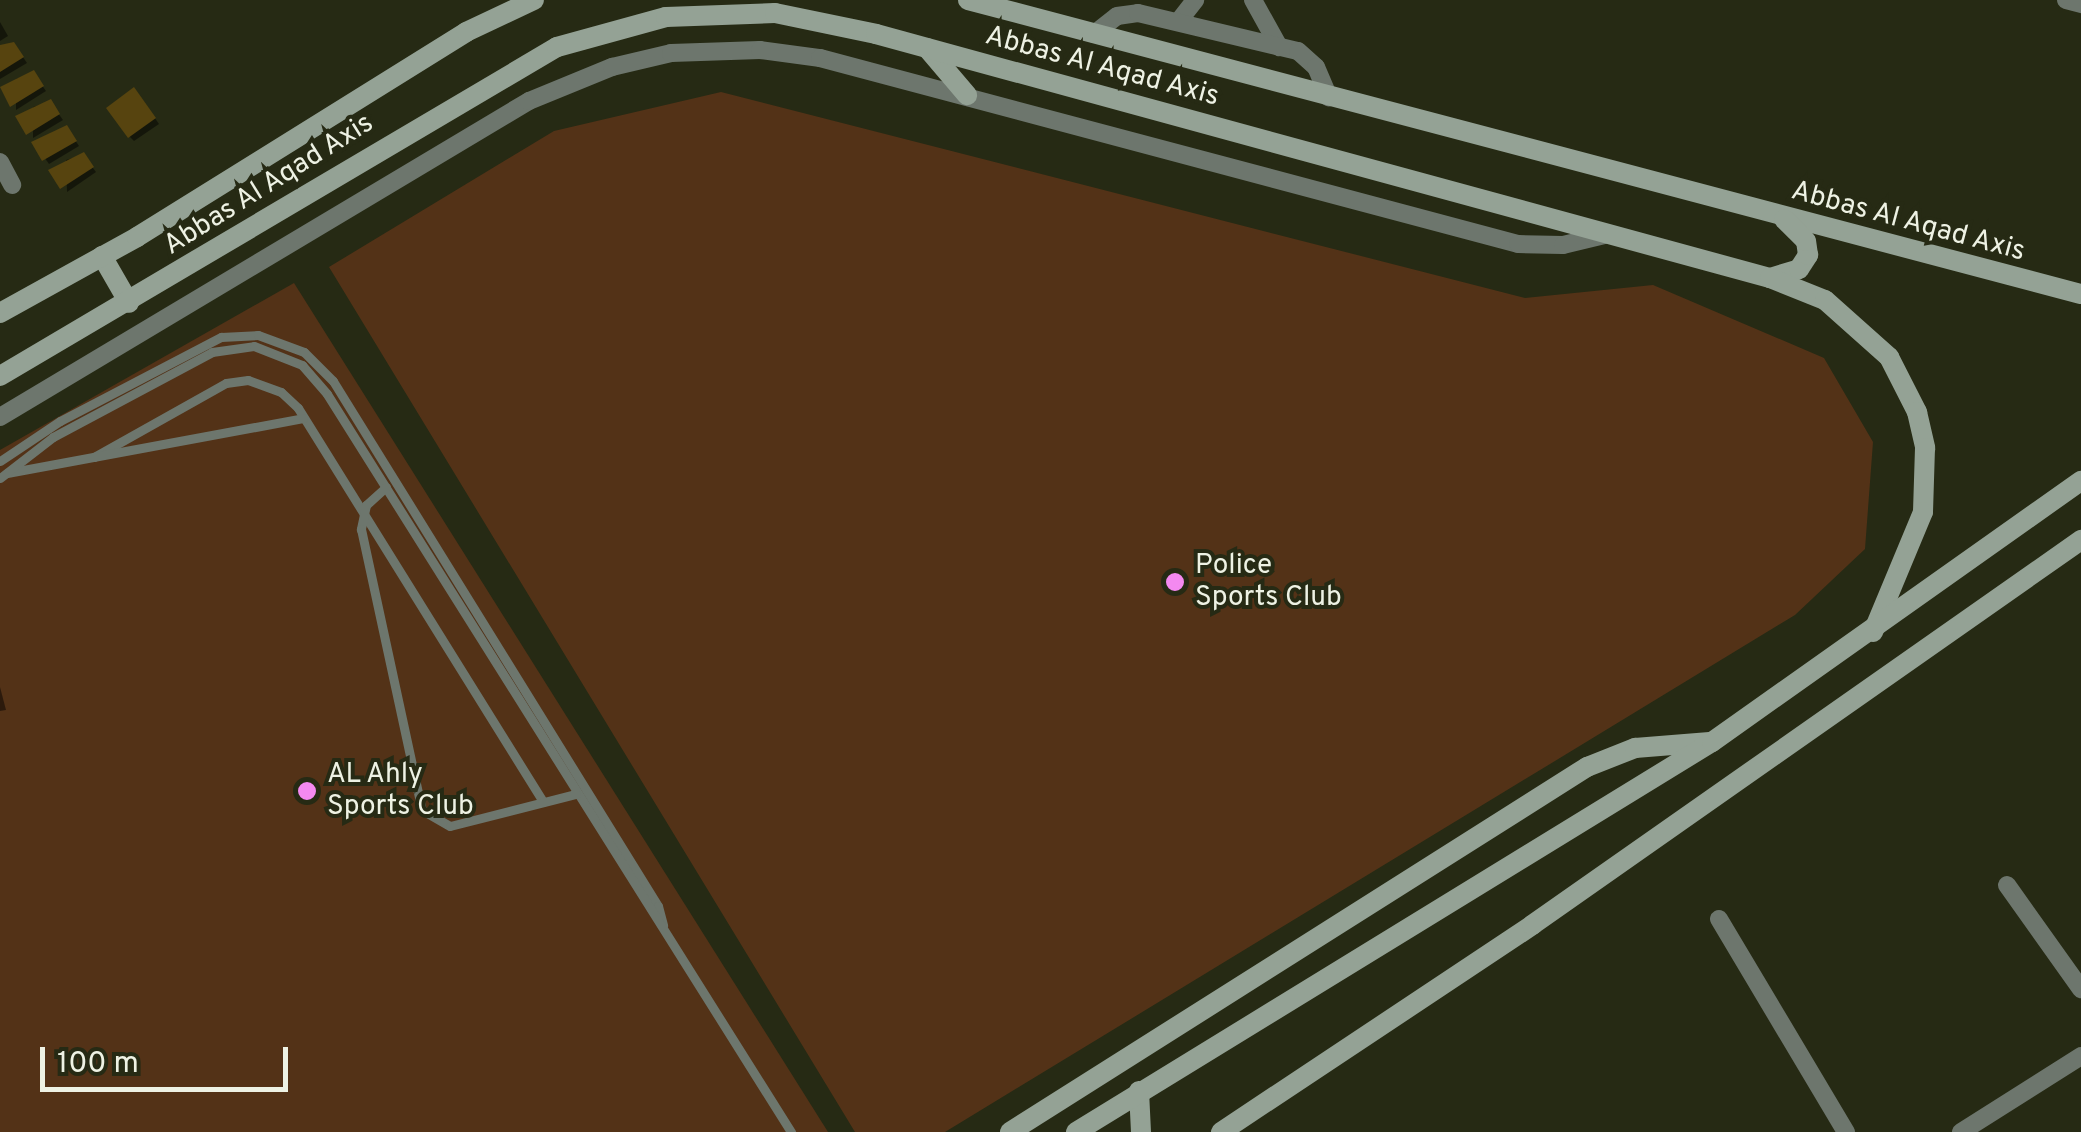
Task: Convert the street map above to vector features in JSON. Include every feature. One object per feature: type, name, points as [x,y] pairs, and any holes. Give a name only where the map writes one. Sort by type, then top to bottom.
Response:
[{"type":"main road","name":"Abbas Al Aqad Axis","points":[[0,313],[102,256],[466,32],[534,0]]},
{"type":"main road","name":"Abbas Al Aqad Axis","points":[[968,0],[2081,294]]},
{"type":"main road","name":"Abbas Al Aqad Axis","points":[[0,376],[130,303],[466,96],[557,48],[611,28],[720,12],[775,13],[927,48],[1770,278],[1825,300],[1867,331],[1889,357],[1917,412],[1925,448],[1923,512],[1872,632]]},
{"type":"main road","points":[[927,48],[968,95]]},
{"type":"main road","points":[[1770,278],[1798,269],[1808,256],[1806,240],[1782,217]]},
{"type":"main road","points":[[102,256],[130,303]]},
{"type":"main road","points":[[1076,1132],[1712,742],[2081,481]]},
{"type":"main road","points":[[1221,1132],[1532,925],[2081,540]]},
{"type":"main road","points":[[1010,1132],[1587,766],[1636,748],[1712,742]]},
{"type":"main road","points":[[1139,1092],[1141,1132]]},
{"type":"street","points":[[1178,22],[1195,0]]},
{"type":"street","points":[[1253,0],[1279,47]]},
{"type":"street","points":[[2066,0],[2081,4]]},
{"type":"street","points":[[1094,34],[1131,12],[1279,47],[1309,58],[1329,97]]},
{"type":"street","points":[[0,416],[529,102],[612,66],[671,54],[760,50],[968,95],[1518,244],[1563,245],[1609,234]]},
{"type":"street","points":[[0,162],[12,185]]},
{"type":"street","points":[[2007,885],[2081,989]]},
{"type":"street","points":[[1718,918],[1846,1132]]},
{"type":"street","points":[[1961,1132],[2081,1056]]},
{"type":"lane","points":[[0,461],[60,421],[220,336],[270,337],[304,352],[334,381],[658,906],[663,925]]},
{"type":"lane","points":[[2,475],[53,437],[188,363],[254,346],[292,358],[315,378],[386,488],[791,1132]]},
{"type":"lane","points":[[94,456],[237,381],[271,386],[303,418],[544,802]]},
{"type":"lane","points":[[2,475],[303,418]]},
{"type":"lane","points":[[362,512],[386,488]]},
{"type":"lane","points":[[362,512],[422,810],[450,826],[576,794]]},
{"type":"shaded area","name":"Police Sports Club","points":[[721,92],[1525,298],[1653,285],[1824,358],[1873,442],[1865,549],[1795,615],[945,1132],[855,1132],[329,267],[554,131]]},
{"type":"shaded area","name":"AL Ahly Sports Club","points":[[294,283],[828,1132],[0,1132],[0,450]]},
{"type":"building","points":[[14,42],[24,57],[0,72],[0,45]]},
{"type":"building","points":[[34,70],[44,86],[10,107],[0,87]]},
{"type":"building","points":[[134,87],[156,118],[128,138],[106,108]]},
{"type":"building","points":[[51,99],[60,114],[26,135],[15,116]]},
{"type":"building","points":[[67,125],[77,141],[42,161],[31,142]]},
{"type":"building","points":[[84,152],[94,167],[60,189],[48,170]]},
{"type":"place","name":"Police Sports Club","points":[[1175,582]]},
{"type":"place","name":"AL Ahly Sports Club","points":[[307,791]]}]
